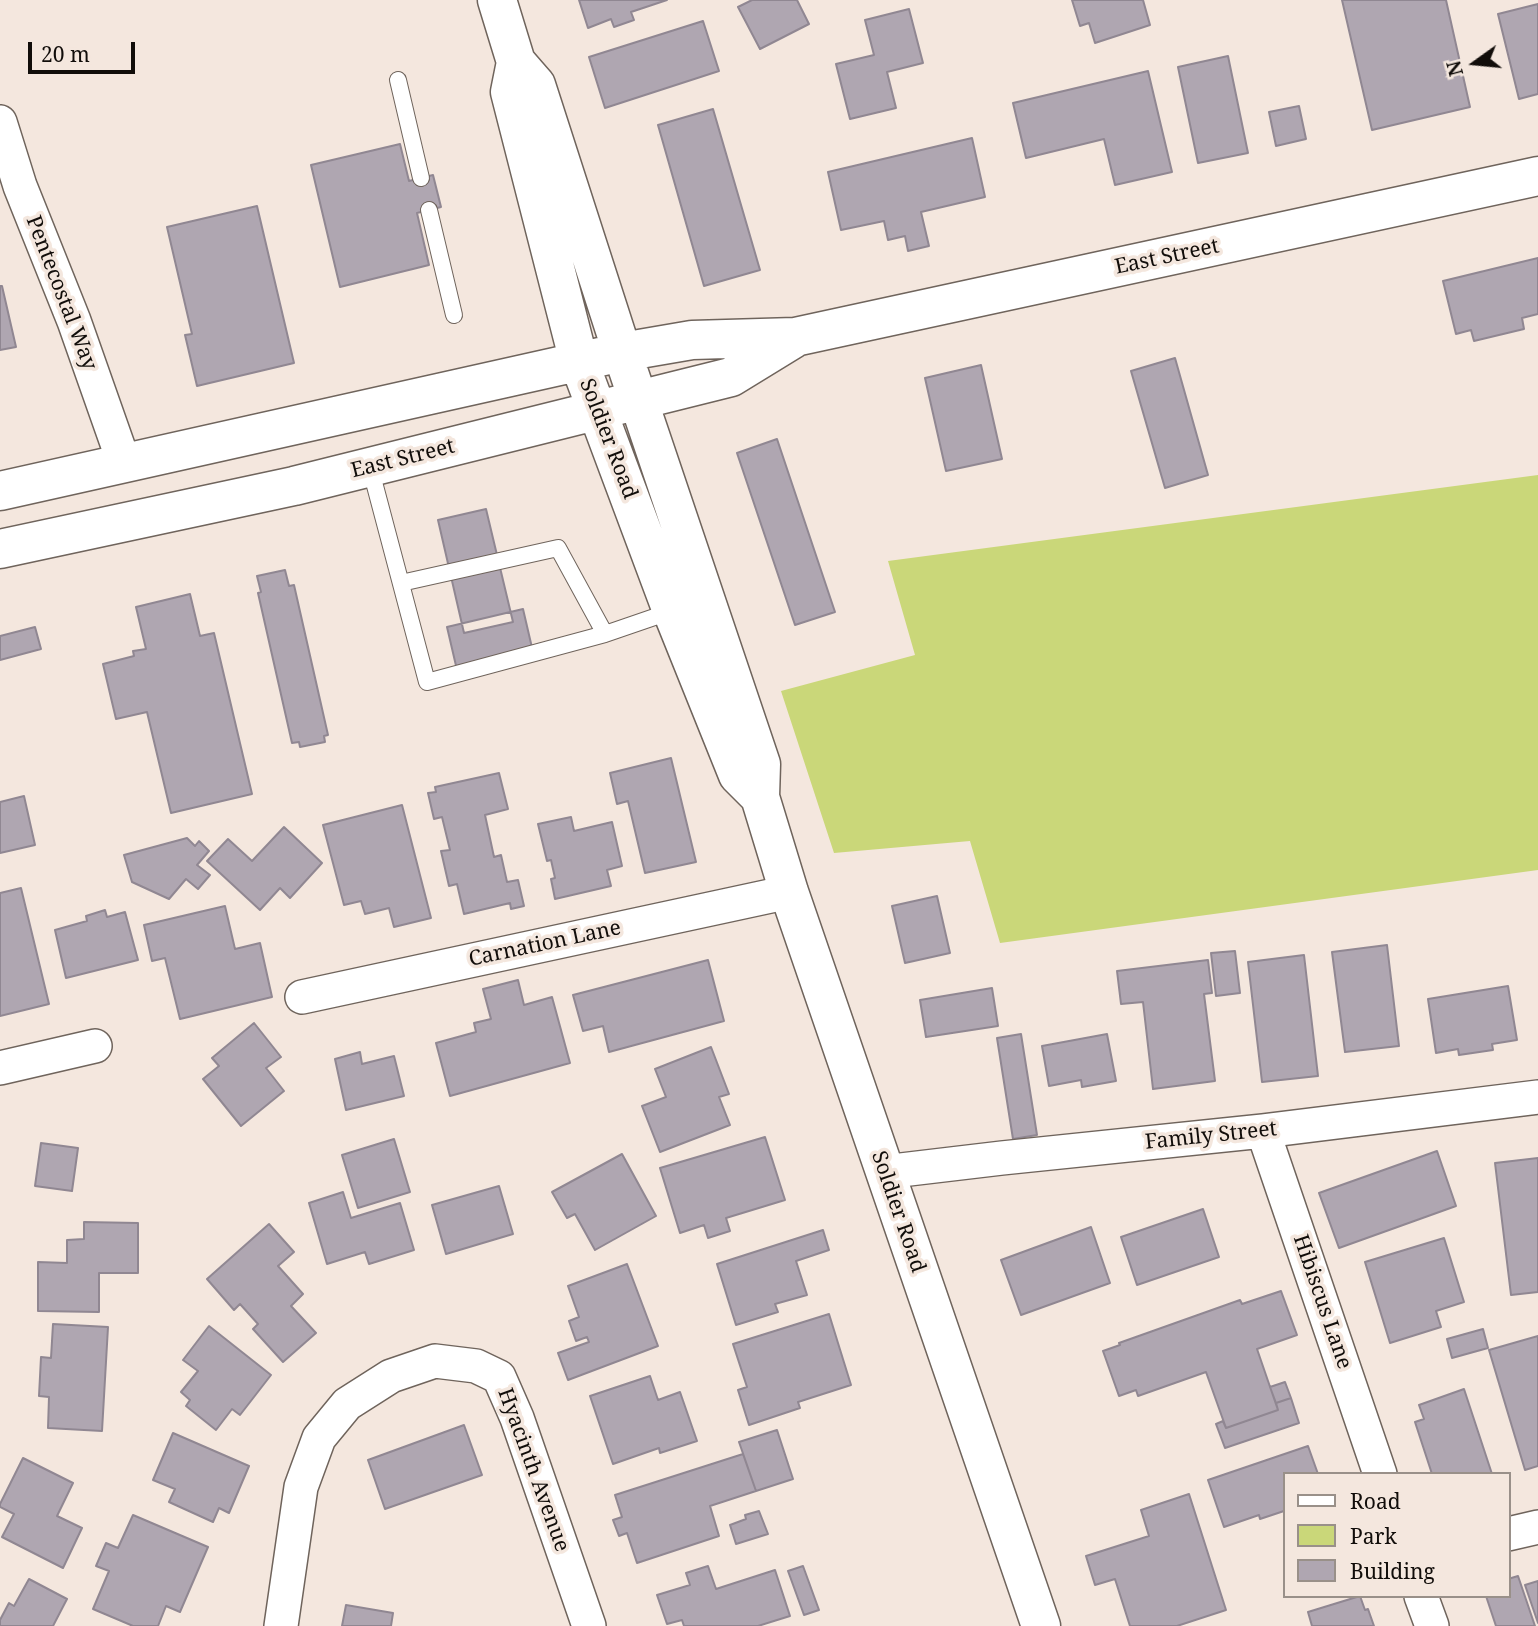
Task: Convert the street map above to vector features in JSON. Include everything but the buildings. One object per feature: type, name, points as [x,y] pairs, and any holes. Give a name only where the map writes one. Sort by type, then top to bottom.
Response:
[{"type":"main road","name":"Soldier Road","points":[[497,0],[516,62],[536,85],[622,352],[761,764],[760,797],[789,892],[1041,1626]]},
{"type":"main road","name":"Soldier Road","points":[[516,62],[510,92],[579,362],[672,611],[737,775],[760,797]]},
{"type":"main road","name":"East Street","points":[[0,491],[622,352],[692,340],[795,337],[1538,176]]},
{"type":"main road","name":"East Street","points":[[0,549],[370,467],[731,377],[795,337]]},
{"type":"main road","points":[[124,463],[140,519]]},
{"type":"street","name":"Pentecostal Way","points":[[0,122],[10,188],[74,321],[124,463]]},
{"type":"street","name":"Carnation Lane","points":[[302,997],[789,892]]},
{"type":"street","points":[[0,1068],[95,1045]]},
{"type":"street","name":"Family Street","points":[[884,1172],[1002,1157],[1263,1131],[1538,1097]]},
{"type":"street","name":"Hibiscus Lane","points":[[1263,1131],[1379,1472]]},
{"type":"street","name":"Hyacinth Avenue","points":[[281,1626],[301,1487],[319,1438],[347,1404],[391,1376],[435,1360],[477,1366],[499,1377],[517,1418],[589,1626]]},
{"type":"street","points":[[1510,1534],[1538,1527]]},
{"type":"street","points":[[1422,1598],[1432,1626]]},
{"type":"lane","points":[[398,80],[421,178]]},
{"type":"lane","points":[[429,210],[454,315]]},
{"type":"lane","points":[[370,467],[427,682],[605,634],[672,611]]},
{"type":"lane","points":[[401,583],[558,548],[605,634]]},
{"type":"green space","points":[[1538,475],[1538,870],[1000,943],[970,841],[834,853],[781,691],[915,655],[888,561]]}]
